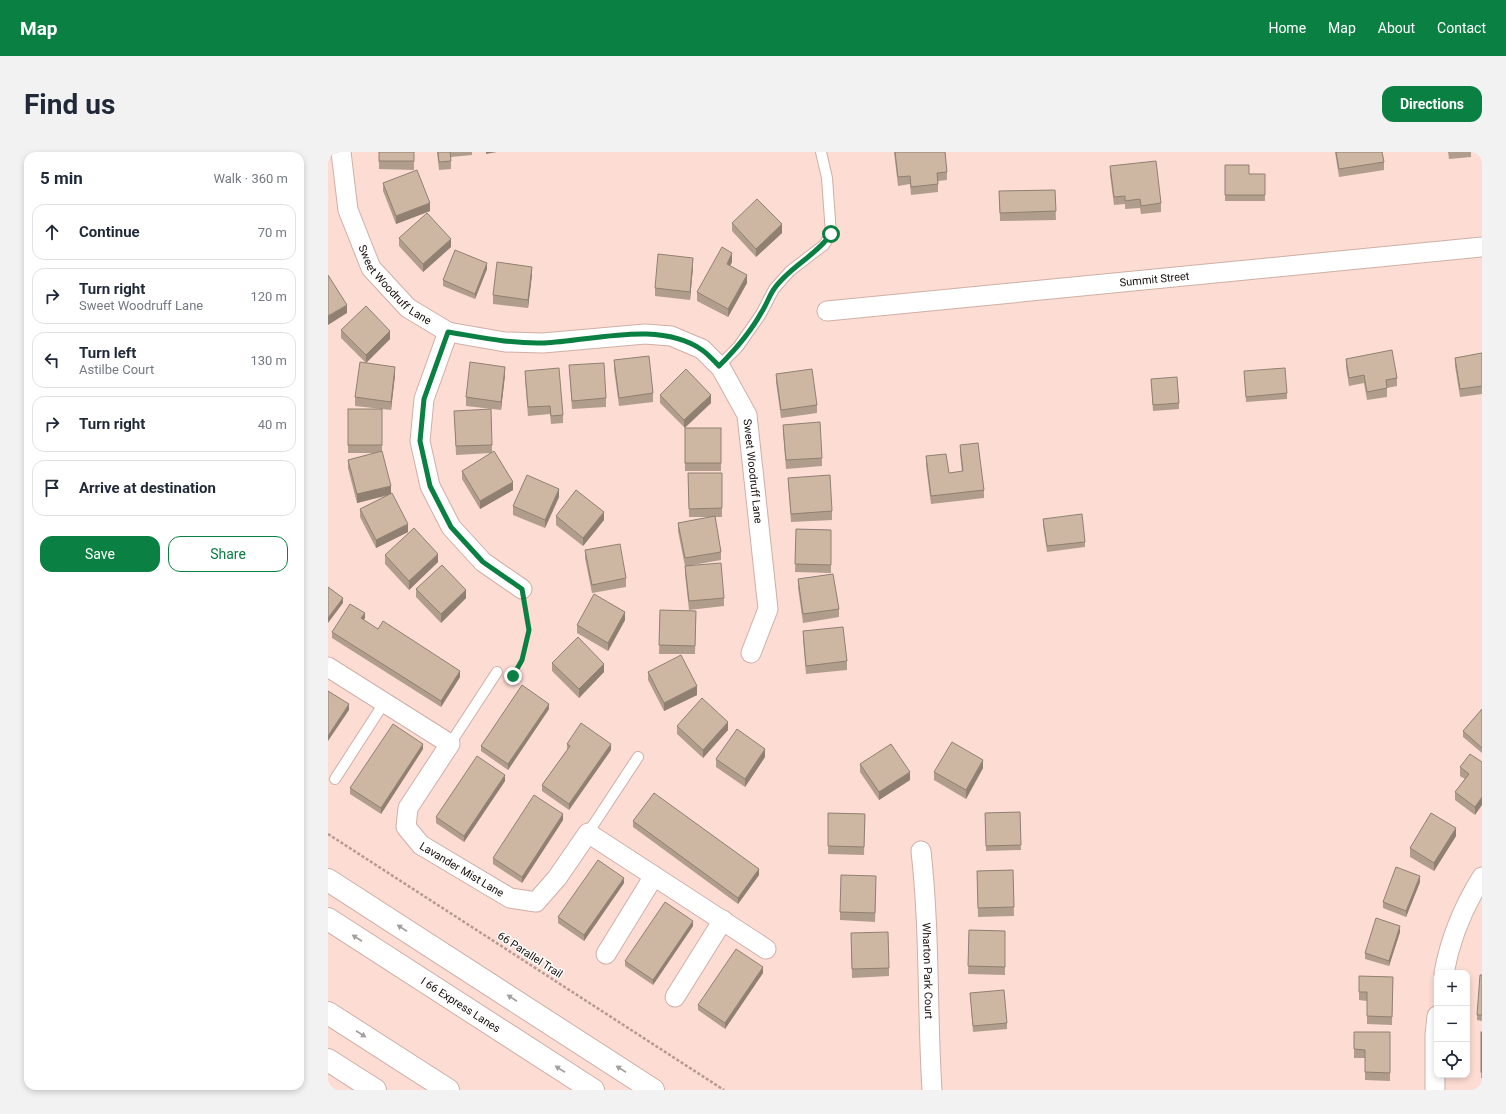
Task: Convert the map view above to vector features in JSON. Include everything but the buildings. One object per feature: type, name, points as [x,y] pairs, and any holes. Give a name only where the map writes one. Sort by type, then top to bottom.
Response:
[{"type":"highway","points":[[328,880],[654,1090]]},
{"type":"highway","name":"I 66 Express Lanes","points":[[328,919],[593,1090]]},
{"type":"highway","points":[[328,1013],[448,1090]]},
{"type":"highway","points":[[328,1060],[375,1090]]},
{"type":"street","name":"Sweet Woodruff Lane","points":[[341,152],[348,210],[371,268],[408,308],[448,332],[505,342],[544,343],[645,334],[671,336],[702,350],[719,366],[747,415],[751,446],[768,609],[751,653]]},
{"type":"street","name":"Summit Street","points":[[827,311],[1482,247]]},
{"type":"street","points":[[448,332],[424,399],[420,441],[430,486],[451,527],[483,562],[522,589]]},
{"type":"street","points":[[328,667],[450,744]]},
{"type":"street","name":"Lavander Mist Lane","points":[[450,744],[408,808],[406,827],[421,845],[510,898],[536,902],[557,878],[588,833]]},
{"type":"street","points":[[588,833],[766,949]]},
{"type":"street","name":"Wharton Park Court","points":[[921,851],[925,888],[928,1031],[932,1090]]},
{"type":"street","points":[[606,954],[654,876]]},
{"type":"street","points":[[1445,970],[1456,929],[1470,897],[1482,877]]},
{"type":"street","points":[[675,997],[722,920]]},
{"type":"street","points":[[1435,1042],[1435,1090]]},
{"type":"lane","points":[[719,366],[738,348],[761,314],[774,289],[790,271],[824,245],[831,234],[827,178],[822,152]]},
{"type":"lane","points":[[450,744],[497,672]]},
{"type":"lane","points":[[335,779],[384,703]]},
{"type":"lane","points":[[588,833],[638,757]]},
{"type":"path","points":[[497,672],[513,676],[522,660],[529,630],[522,589]]},
{"type":"path","name":"66 Parallel Trail","points":[[328,834],[724,1090]]},
{"type":"route","points":[[513,676],[522,660],[529,630],[522,589],[483,562],[451,527],[430,486],[420,441],[424,399],[448,332],[505,342],[544,343],[645,334],[671,336],[702,350],[719,366],[738,348],[761,314],[774,289],[790,271],[824,245],[831,234]]}]
